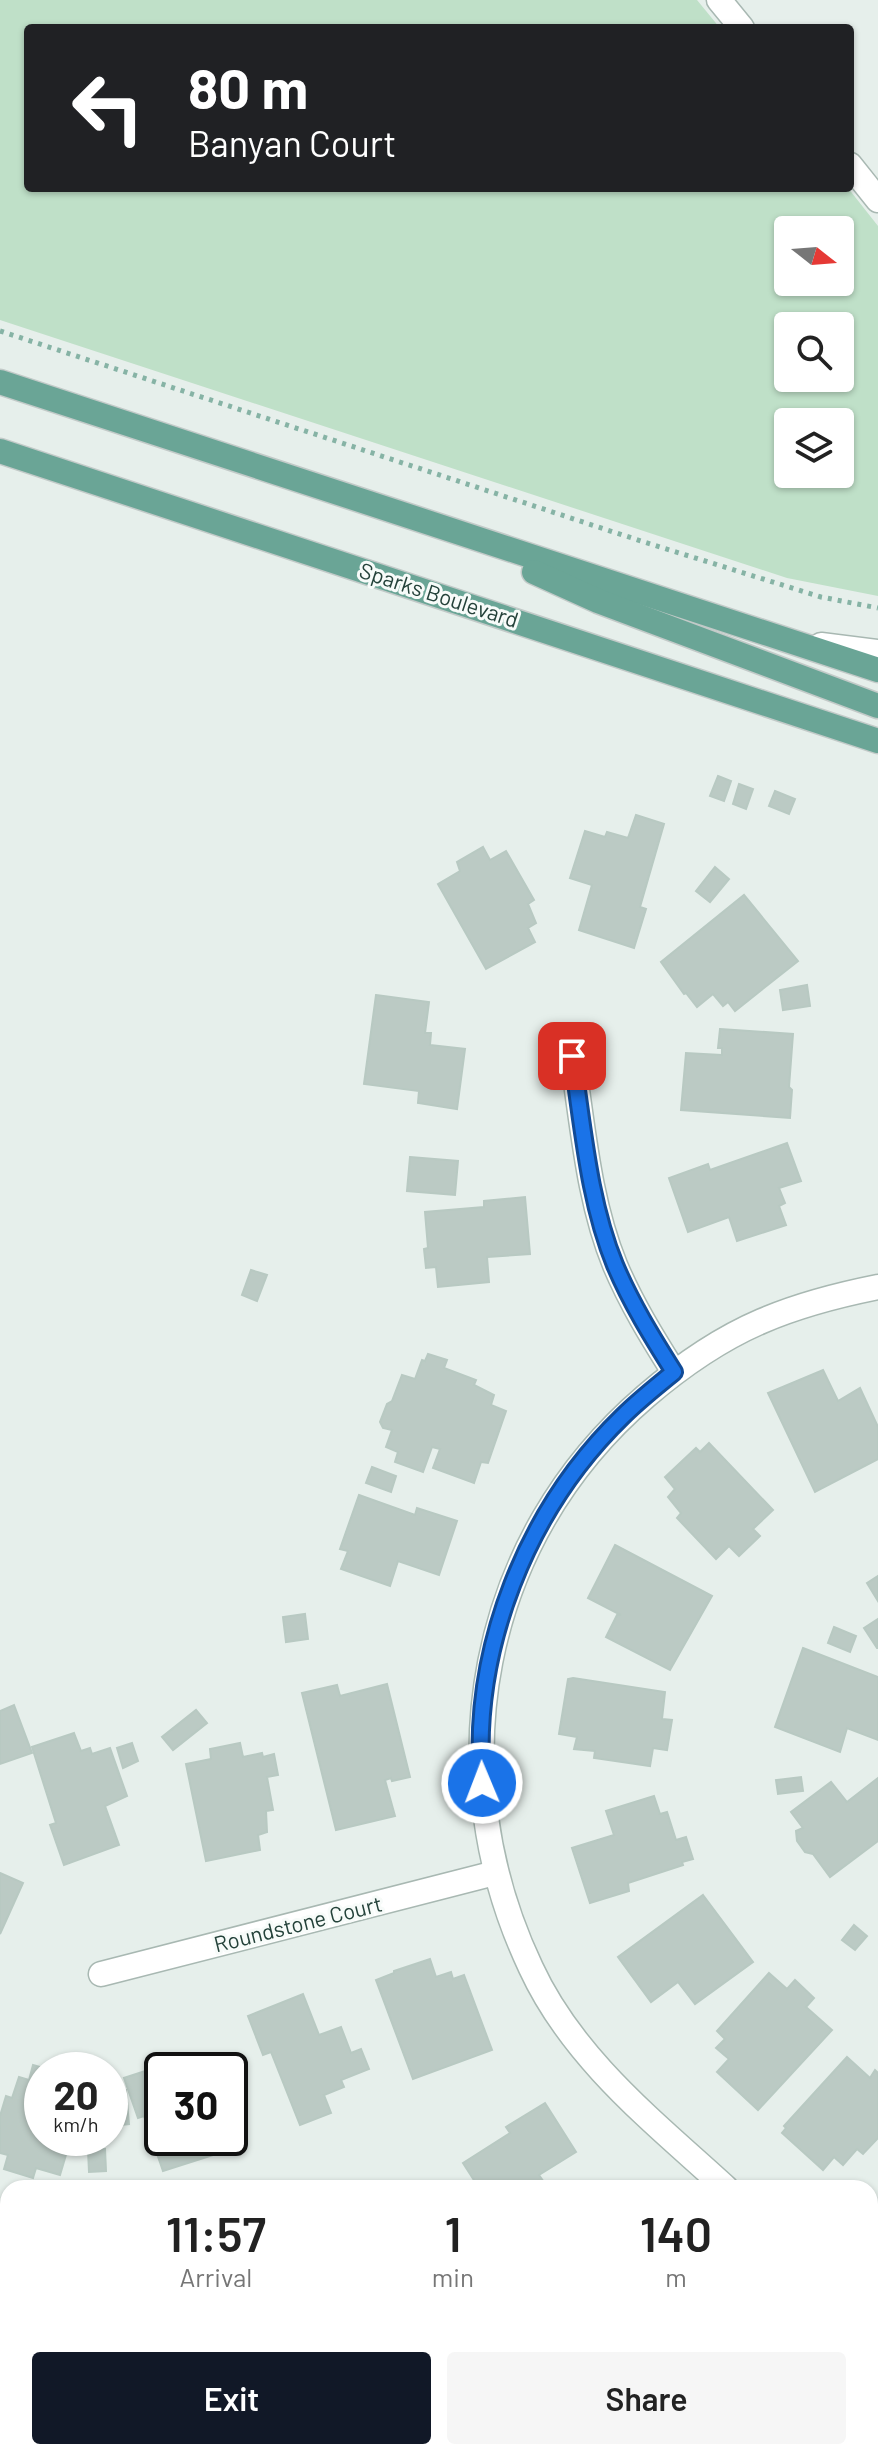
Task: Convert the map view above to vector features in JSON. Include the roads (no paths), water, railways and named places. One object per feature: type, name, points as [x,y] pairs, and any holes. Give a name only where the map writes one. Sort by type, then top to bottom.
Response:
[{"type":"main road","points":[[0,382],[878,670]]},
{"type":"main road","name":"Sparks Boulevard","points":[[0,451],[878,741]]},
{"type":"main road","points":[[412,518],[598,601],[878,706]]},
{"type":"street","points":[[719,0],[739,24]]},
{"type":"street","points":[[854,170],[878,200]]},
{"type":"street","points":[[792,642],[878,652]]},
{"type":"street","points":[[572,1056],[594,1197],[615,1264],[645,1326],[674,1372]]},
{"type":"street","points":[[717,2180],[611,2083],[568,2031],[532,1971],[506,1910],[485,1828],[480,1761],[483,1699],[496,1631],[517,1571],[546,1513],[580,1463],[622,1416],[700,1354],[761,1321],[826,1298],[878,1287]]},
{"type":"street","name":"Roundstone Court","points":[[101,1974],[495,1873]]}]
